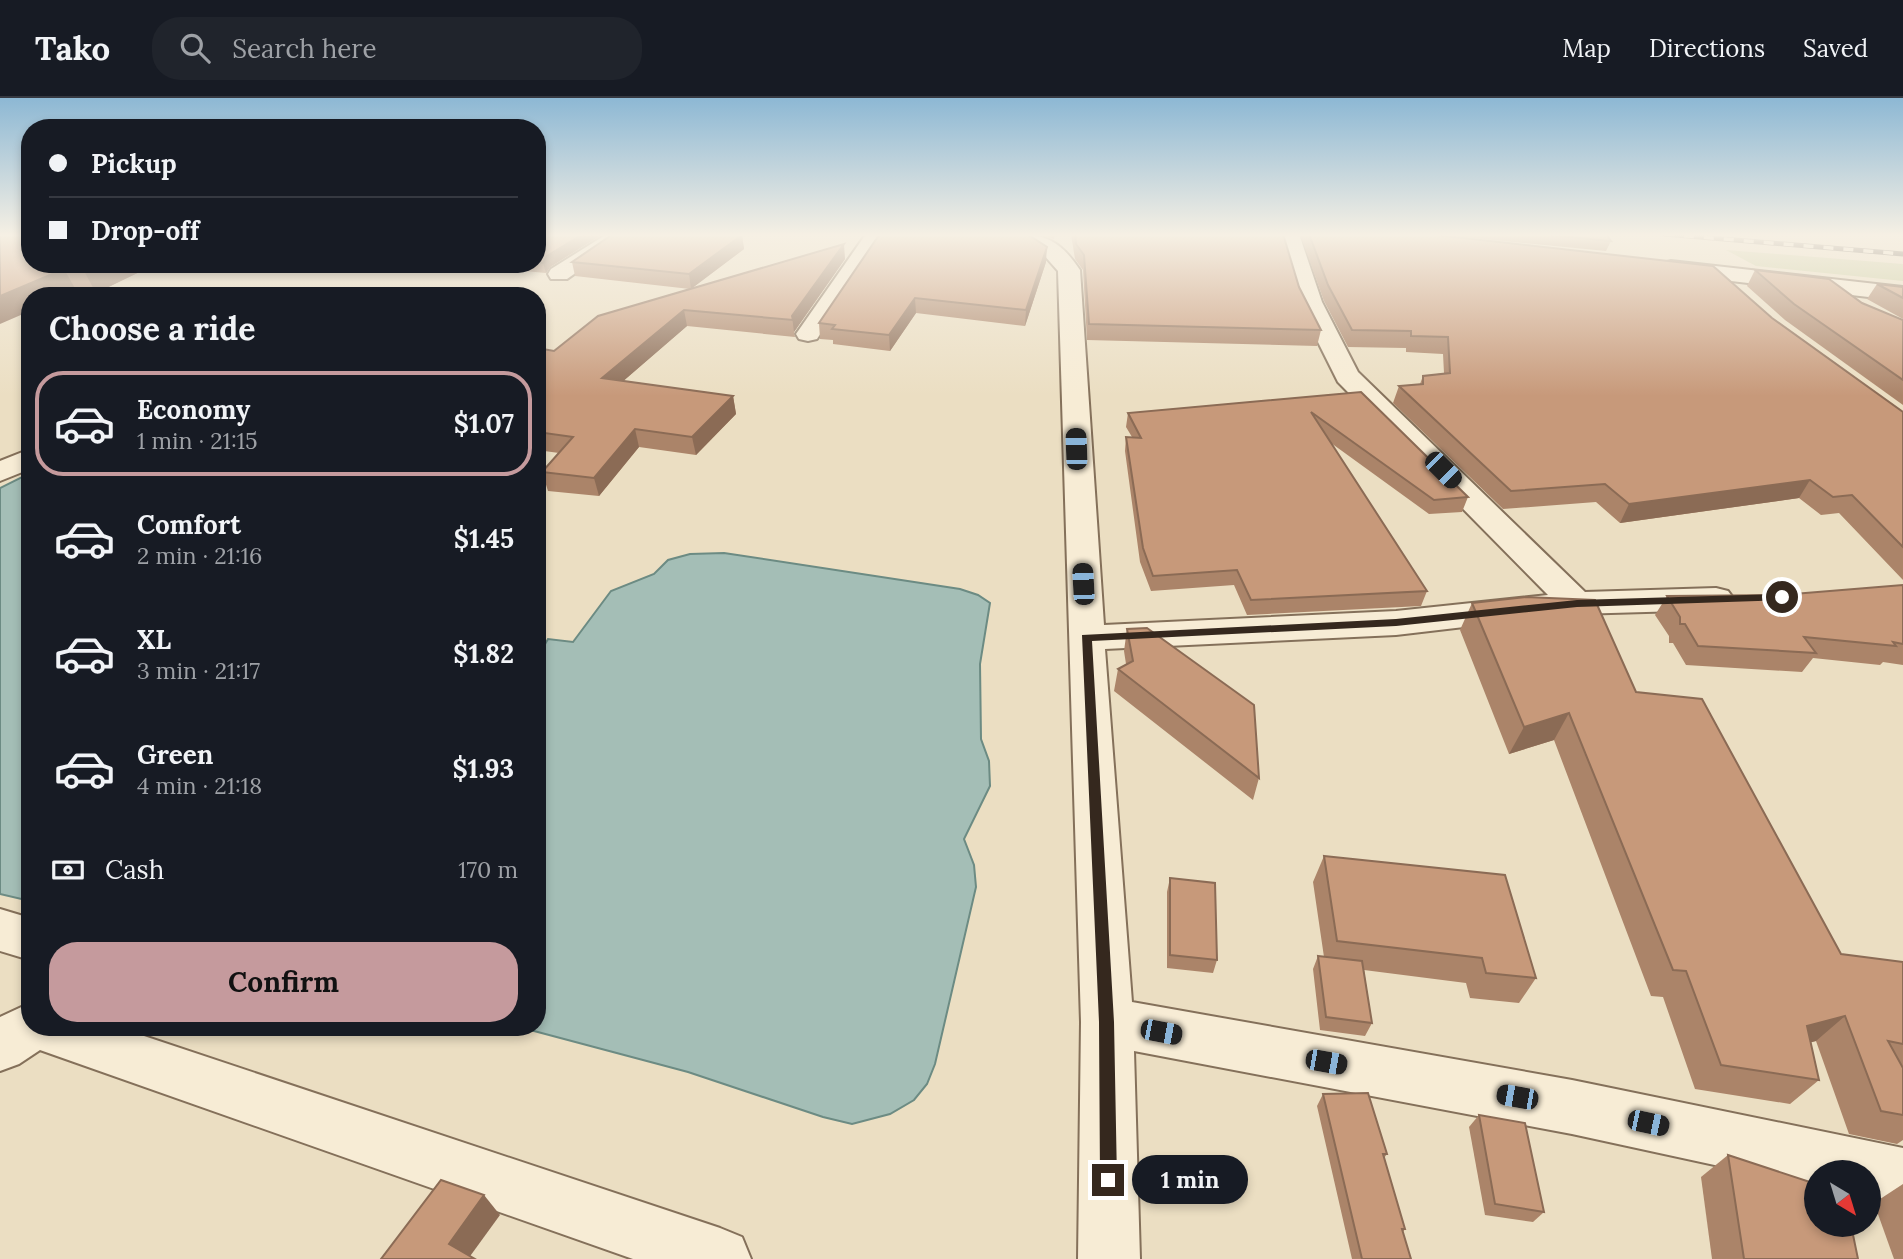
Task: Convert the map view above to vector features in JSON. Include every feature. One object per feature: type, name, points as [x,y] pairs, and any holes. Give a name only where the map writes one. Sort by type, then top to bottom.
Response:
[{"type":"street","points":[[808,334],[839,288]]},
{"type":"street","points":[[1070,288],[1107,1022],[1110,1259]]},
{"type":"street","points":[[1306,288],[1347,376],[1577,603]]},
{"type":"street","points":[[1732,288],[1745,300]]},
{"type":"street","points":[[1827,288],[1861,311]]},
{"type":"street","points":[[1846,288],[1903,294]]},
{"type":"street","points":[[0,472],[21,462]]},
{"type":"street","points":[[1086,638],[1396,622],[1577,603],[1754,598]]},
{"type":"street","points":[[0,930],[21,936]]},
{"type":"street","points":[[0,1014],[21,1022]]},
{"type":"street","points":[[1107,1022],[1572,1107],[1903,1177]]},
{"type":"street","points":[[0,1046],[21,1031]]},
{"type":"street","points":[[70,1036],[720,1259]]},
{"type":"water","points":[[21,478],[21,899],[0,894],[0,488]]},
{"type":"water","points":[[724,553],[960,589],[978,595],[990,603],[980,664],[981,739],[989,761],[990,786],[964,839],[974,865],[976,887],[935,1064],[927,1084],[914,1100],[890,1114],[852,1124],[688,1072],[546,1034],[546,642],[548,639],[573,642],[611,591],[654,574],[668,560],[690,554]]},
{"type":"building","points":[[0,288],[19,288],[0,296]]},
{"type":"building","points":[[693,288],[812,288],[792,316],[793,320],[684,310],[602,378],[733,396],[692,437],[635,429],[594,478],[546,472],[546,467],[573,437],[546,433],[546,350],[554,351],[598,316]]},
{"type":"building","points":[[843,288],[1033,288],[1026,310],[915,298],[889,335],[832,329],[835,325],[819,323]]},
{"type":"building","points":[[1086,288],[1300,288],[1321,330],[1089,324]]},
{"type":"building","points":[[1330,288],[1738,288],[1772,318],[1903,412],[1903,547],[1852,495],[1833,497],[1810,480],[1629,504],[1605,484],[1511,491],[1399,386],[1423,384],[1423,376],[1450,373],[1448,337],[1411,336],[1411,331],[1352,330]]},
{"type":"building","points":[[1776,288],[1842,288],[1862,303],[1903,320],[1903,380],[1794,304]]},
{"type":"building","points":[[1885,288],[1903,288],[1903,298]]},
{"type":"building","points":[[1361,392],[1468,497],[1434,500],[1311,412],[1427,591],[1251,600],[1237,570],[1153,576],[1143,548],[1126,437],[1141,438],[1128,413]]},
{"type":"building","points":[[1903,585],[1903,644],[1893,642],[1896,646],[1804,637],[1816,653],[1698,646],[1685,624],[1680,624],[1680,617],[1667,596],[1781,595]]},
{"type":"building","points":[[1526,597],[1595,600],[1636,692],[1702,699],[1841,954],[1903,962],[1903,1044],[1888,1041],[1903,1068],[1903,1115],[1881,1111],[1845,1016],[1807,1026],[1819,1080],[1721,1065],[1686,971],[1673,970],[1569,713],[1524,727],[1472,603]]},
{"type":"building","points":[[1147,628],[1254,705],[1259,778],[1118,669],[1133,661],[1127,629]]},
{"type":"building","points":[[1324,856],[1505,875],[1536,978],[1486,973],[1482,958],[1337,941]]},
{"type":"building","points":[[1170,878],[1215,883],[1217,960],[1170,955]]},
{"type":"building","points":[[1318,956],[1362,961],[1372,1023],[1326,1017]]},
{"type":"building","points":[[1368,1093],[1387,1154],[1383,1154],[1411,1259],[1362,1259],[1323,1094]]},
{"type":"building","points":[[1479,1115],[1525,1123],[1544,1212],[1495,1204]]},
{"type":"building","points":[[1728,1155],[1804,1180],[1804,1237],[1853,1237],[1858,1259],[1744,1259]]},
{"type":"building","points":[[441,1180],[484,1195],[449,1244],[475,1259],[381,1259]]},
{"type":"route","points":[[1108,1180],[1107,1022],[1086,638],[1396,622],[1577,603],[1782,597]]}]
